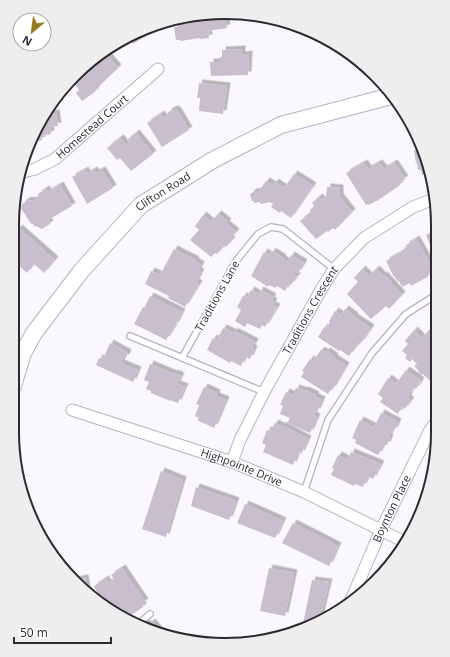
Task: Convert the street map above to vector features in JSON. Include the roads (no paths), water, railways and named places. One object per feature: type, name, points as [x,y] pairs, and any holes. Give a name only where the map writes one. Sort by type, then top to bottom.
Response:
[{"type":"main road","name":"Clifton Road","points":[[19,366],[23,353],[34,333],[82,270],[141,205],[213,160],[281,125],[386,97]]},
{"type":"street","name":"Homestead Court","points":[[26,171],[35,169],[55,159],[158,70]]},
{"type":"street","name":"Traditions Crescent","points":[[232,462],[240,440],[264,392],[334,269],[364,238],[413,207],[429,201]]},
{"type":"street","name":"Highpointe Drive","points":[[72,410],[232,462],[304,492],[400,539]]},
{"type":"street","name":"Boynton Place","points":[[355,592],[381,530],[431,429]]},
{"type":"lane","name":"Traditions Lane","points":[[182,358],[236,261],[258,234],[271,227],[283,229],[334,269]]},
{"type":"lane","points":[[304,492],[328,420],[372,353],[406,314],[431,298]]},
{"type":"lane","points":[[130,336],[264,392]]},
{"type":"lane","points":[[142,620],[150,614]]}]
